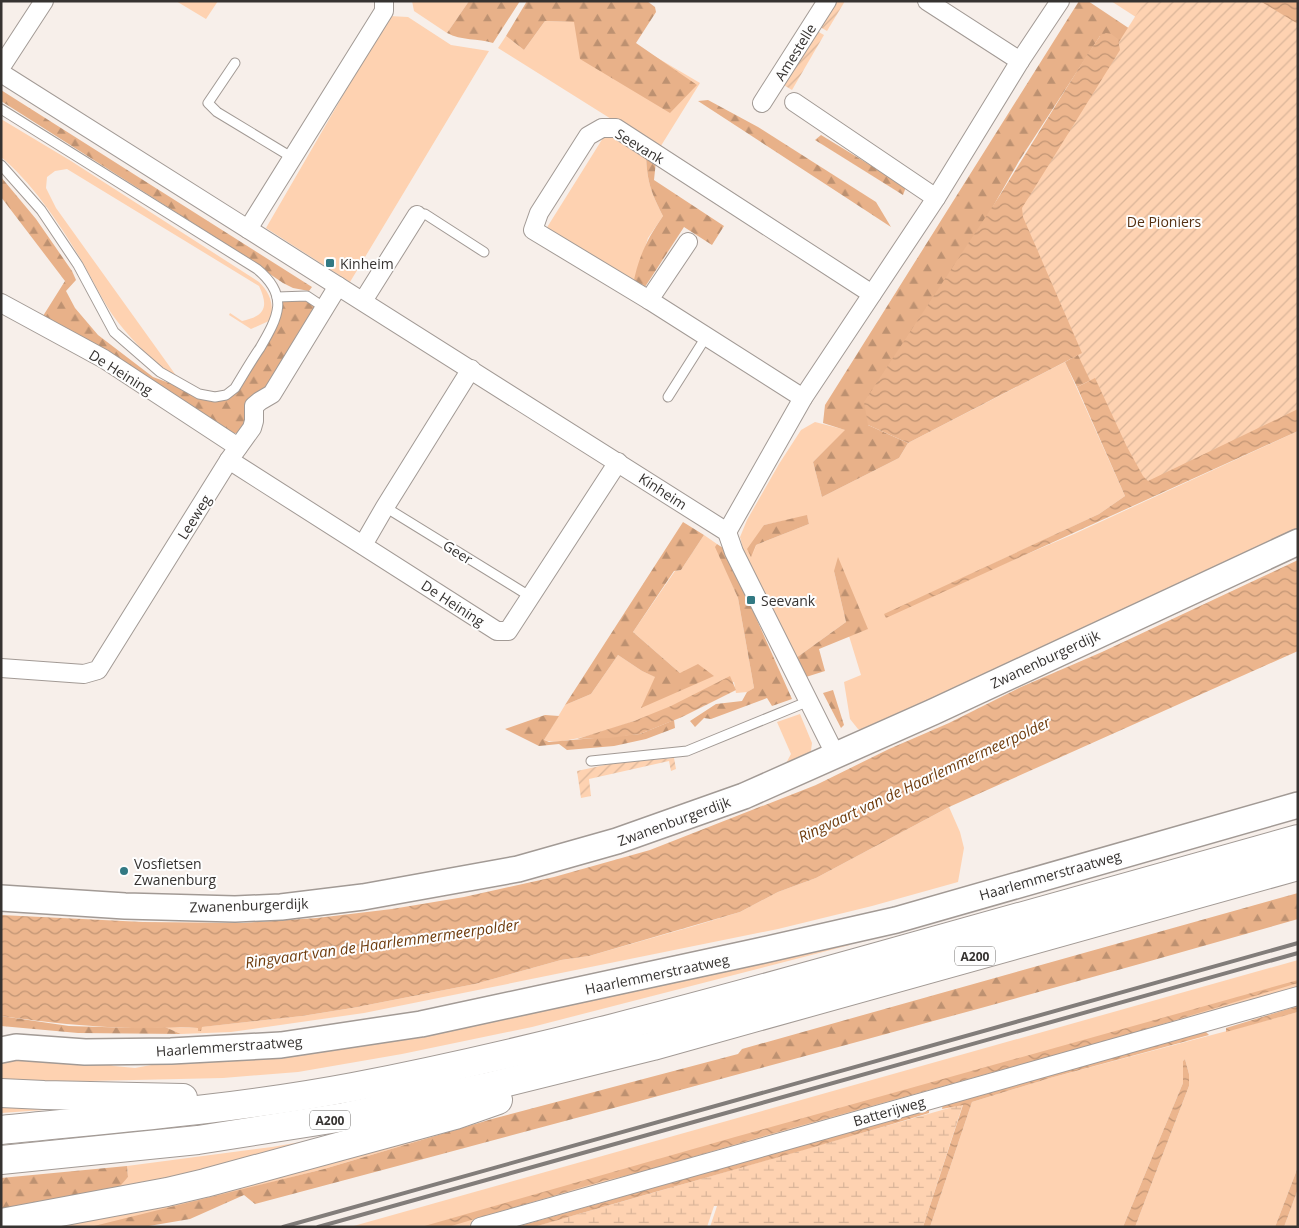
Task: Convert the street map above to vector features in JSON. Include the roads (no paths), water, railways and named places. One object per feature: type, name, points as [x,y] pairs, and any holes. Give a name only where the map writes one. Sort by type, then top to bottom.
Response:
[{"type":"highway","name":"A200","points":[[1,1130],[262,1102],[351,1087],[472,1062],[622,1027],[1298,839]]},
{"type":"highway","name":"A200","points":[[1,1160],[198,1140],[344,1118],[487,1087],[653,1046],[1298,866]]},
{"type":"highway","name":"A200","points":[[1,1222],[167,1192],[205,1183],[455,1115],[653,1046]]},
{"type":"highway","name":"A200","points":[[1,1093],[152,1096],[262,1102]]},
{"type":"street","points":[[1,67],[44,1]]},
{"type":"street","points":[[248,230],[384,11],[384,1]]},
{"type":"street","name":"Amestelle","points":[[762,104],[827,1]]},
{"type":"street","points":[[927,1],[1020,60]]},
{"type":"street","points":[[836,756],[734,552],[727,532],[803,398],[936,198],[1020,60],[1060,1]]},
{"type":"street","name":"Kinheim","points":[[1,73],[727,532]]},
{"type":"street","points":[[794,102],[936,198]]},
{"type":"street","name":"Seevank","points":[[803,398],[650,300],[533,230],[539,212],[588,136],[602,128],[616,128],[872,294]]},
{"type":"street","points":[[363,301],[417,215]]},
{"type":"street","points":[[650,300],[688,242]]},
{"type":"street","name":"Leeweg","points":[[1,668],[84,674],[98,670],[233,454],[252,428],[254,406],[272,394],[338,286]]},
{"type":"street","name":"De Heining","points":[[1,303],[104,359],[233,454],[363,545],[497,631],[508,631],[618,462]]},
{"type":"street","points":[[363,545],[470,369]]},
{"type":"street","name":"Zwanenburgerdijk","points":[[1,898],[125,906],[235,909],[281,907],[363,897],[518,869],[617,841],[744,796],[836,756],[1298,542]]},
{"type":"street","name":"Haarlemmerstraatweg","points":[[1,1050],[16,1047],[85,1052],[171,1051],[281,1045],[421,1024],[896,920],[1298,805]]},
{"type":"street","name":"Batterijweg","points":[[480,1227],[1298,996]]},
{"type":"lane","points":[[235,63],[208,103],[217,112],[293,158]]},
{"type":"lane","points":[[1,109],[257,269],[268,278],[277,297],[277,316],[235,388],[226,395],[199,394],[160,372],[114,332],[78,265],[41,210],[1,164]]},
{"type":"lane","points":[[417,215],[425,214],[484,252]]},
{"type":"lane","points":[[277,297],[307,296],[325,308]]},
{"type":"lane","points":[[668,397],[706,337]]},
{"type":"lane","name":"Geer","points":[[385,507],[531,597]]},
{"type":"lane","points":[[591,761],[687,750],[809,701]]},
{"type":"water","points":[[1260,1],[1298,1],[1298,24]]},
{"type":"water","points":[[1106,33],[1118,39],[1120,50],[1022,208],[1023,217],[1082,353],[908,443],[868,425],[864,402],[1000,195],[1087,55],[1100,36]]},
{"type":"water","points":[[1095,378],[1127,447],[1143,476],[1148,481],[1298,409],[1298,431],[886,618],[884,614],[1099,514],[1125,496],[1077,387]]},
{"type":"water","name":"Ringvaart van de Haarlemmermeerpolder","points":[[1298,560],[1298,651],[949,807],[816,878],[778,892],[740,912],[589,956],[561,960],[475,984],[302,1016],[202,1027],[201,1031],[198,1031],[198,1028],[190,1027],[116,1027],[1,1016],[1,915],[143,922],[243,923],[317,918],[392,909],[464,897],[554,877],[650,850],[816,785],[1021,687],[1102,652]]},
{"type":"water","points":[[730,676],[736,690],[682,717],[640,734],[609,738],[577,739],[634,721],[671,706]]},
{"type":"water","points":[[1298,980],[1298,983],[1113,1039],[767,1135],[638,1173],[603,1181],[448,1227],[421,1227],[735,1137]]},
{"type":"water","points":[[1298,1006],[1298,1012],[1226,1032],[1226,1028]]},
{"type":"water","points":[[1205,1031],[1209,1035],[1050,1078],[972,1102],[930,1227],[923,1227],[963,1105],[942,1109],[943,1104]]},
{"type":"water","points":[[1185,1059],[1189,1074],[1189,1086],[1135,1227],[1123,1227],[1183,1083],[1183,1061]]},
{"type":"water","points":[[929,1109],[929,1113],[534,1227],[516,1227]]},
{"type":"water","points":[[1298,1167],[1298,1189],[1284,1227],[1275,1227]]},
{"type":"railway","points":[[283,1227],[1298,943]]},
{"type":"railway","points":[[318,1227],[1298,953]]},
{"type":"place","name":"Kinheim","points":[[330,263]]},
{"type":"place","name":"Seevank","points":[[751,600]]},
{"type":"place","name":"Vosfietsen Zwanenburg","points":[[124,871]]},
{"type":"park label","name":"De Pioniers","points":[[1164,221]]}]
